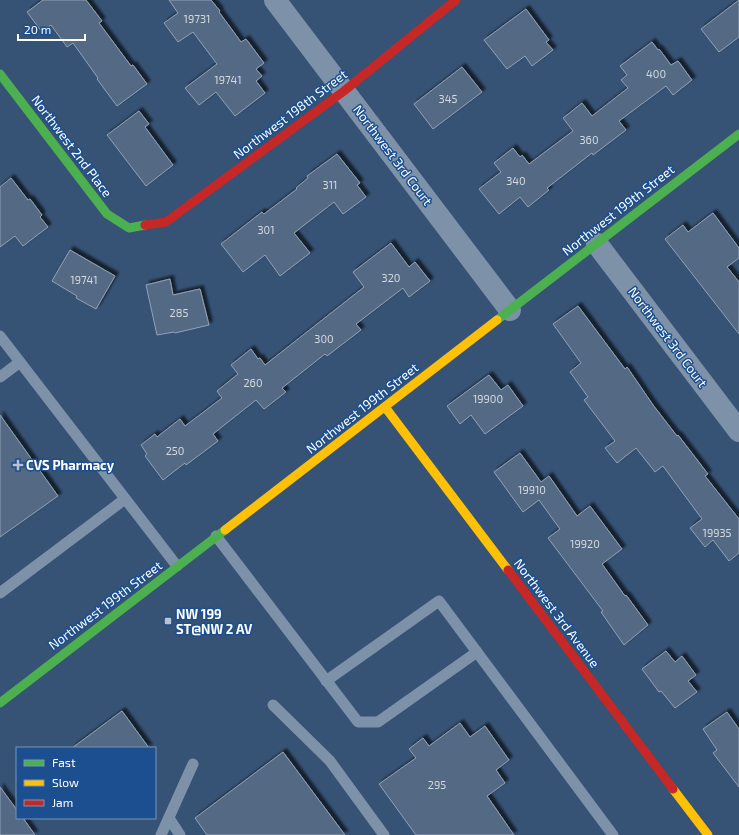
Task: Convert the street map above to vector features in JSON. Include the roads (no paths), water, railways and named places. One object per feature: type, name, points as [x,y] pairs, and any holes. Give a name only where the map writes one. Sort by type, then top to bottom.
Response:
[{"type":"street","name":"Northwest 3rd Court","points":[[275,0],[510,310]]},
{"type":"street","name":"Northwest 198th Street","points":[[129,228],[166,222],[344,91],[456,0]]},
{"type":"street","name":"Northwest 2nd Place","points":[[0,74],[107,214],[129,228]]},
{"type":"street","name":"Northwest 199th Street","points":[[1,700],[739,134]]},
{"type":"street","name":"Northwest 3rd Court","points":[[597,244],[739,431]]},
{"type":"street","name":"Northwest 3rd Avenue","points":[[384,406],[708,835]]},
{"type":"lane","points":[[0,336],[177,566]]},
{"type":"lane","points":[[0,378],[20,362]]},
{"type":"lane","points":[[0,593],[125,499]]},
{"type":"lane","points":[[216,536],[358,722],[378,722],[477,652]]},
{"type":"lane","points":[[326,681],[439,601],[613,835]]},
{"type":"lane","points":[[273,705],[330,761],[384,835]]},
{"type":"lane","points":[[161,835],[193,764]]},
{"type":"lane","points":[[169,818],[180,835]]},
{"type":"place","name":"CVS Pharmacy","points":[[18,465]]},
{"type":"place","name":"NW 199 ST@NW 2 AV","points":[[168,621]]}]
